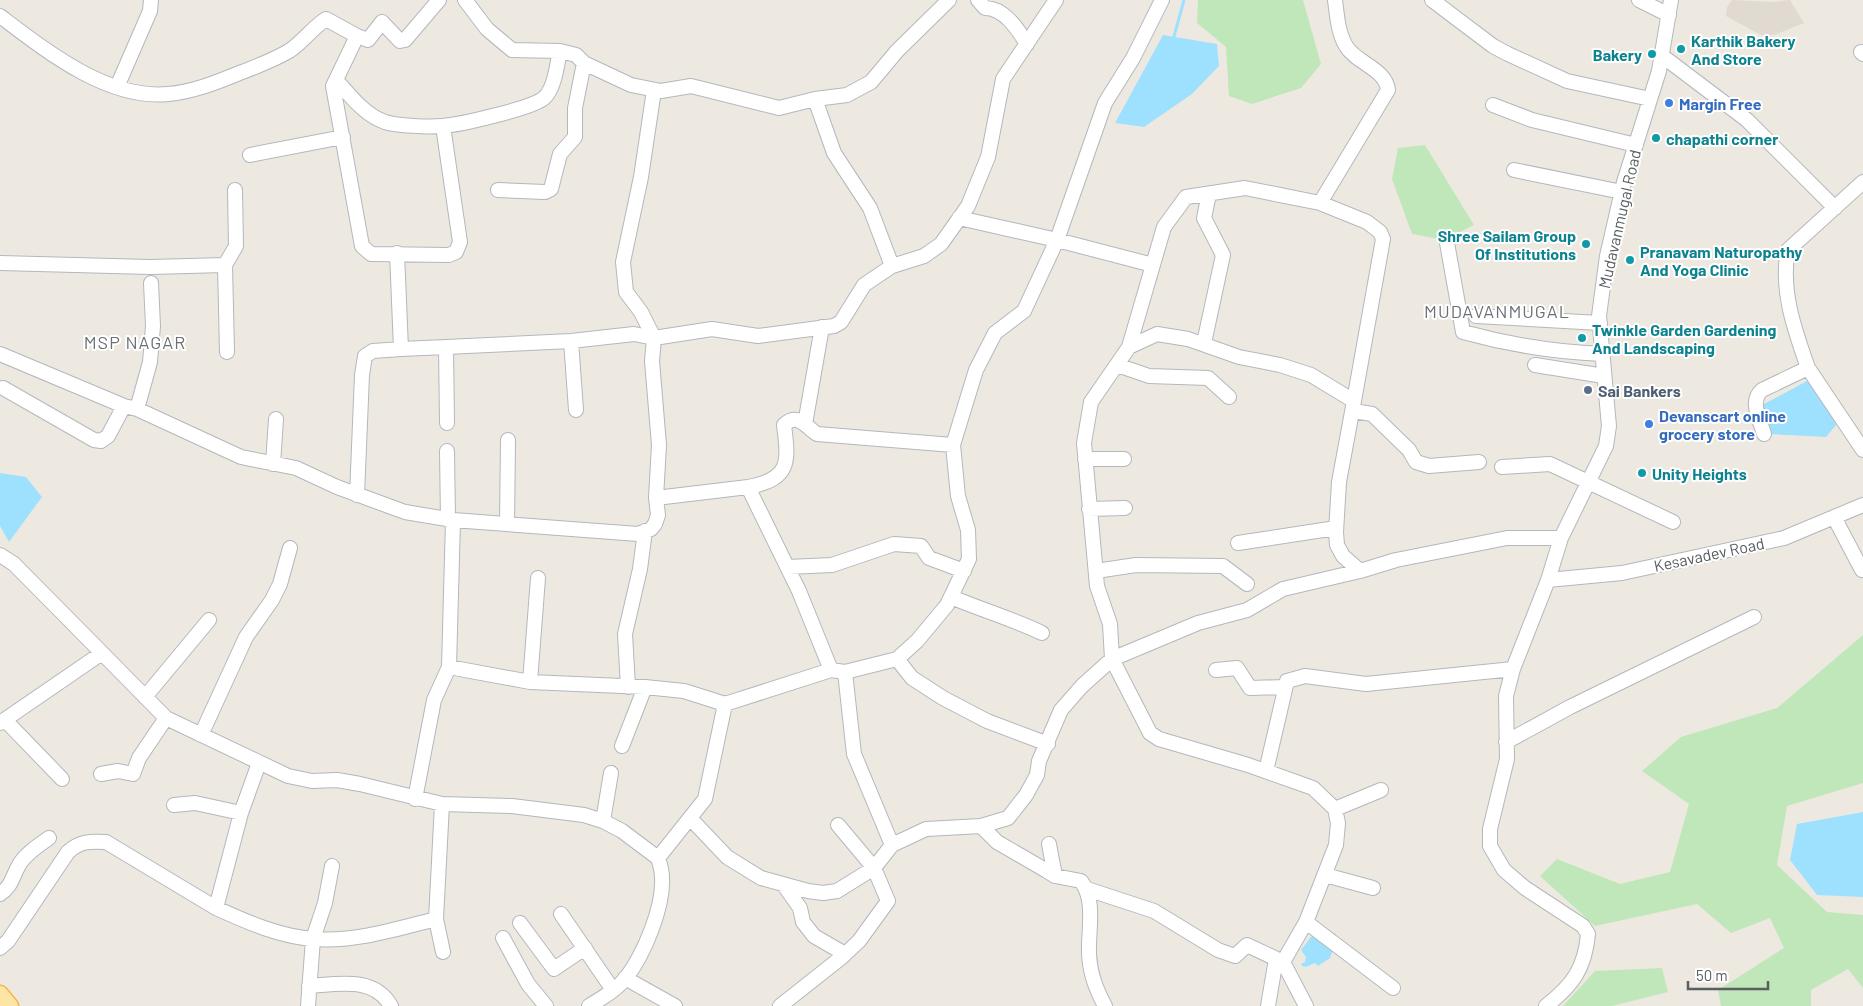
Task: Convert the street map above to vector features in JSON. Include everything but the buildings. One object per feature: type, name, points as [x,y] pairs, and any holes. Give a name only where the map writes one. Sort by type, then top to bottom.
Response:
[{"type":"main road","points":[[0,994],[10,1006]]},
{"type":"street","points":[[117,87],[150,11],[151,0]]},
{"type":"street","points":[[0,16],[78,71],[117,87],[145,94],[166,95],[215,83],[289,50],[304,41],[317,25],[326,19],[368,40],[382,22],[400,41],[405,40],[439,0]]},
{"type":"street","points":[[464,0],[487,29],[512,50],[560,51],[576,55],[584,63],[631,85],[661,91],[691,86],[779,108],[816,99],[847,95],[871,82],[897,51],[949,0]]},
{"type":"street","points":[[978,0],[985,8],[993,8],[1010,20],[1026,44]]},
{"type":"street","points":[[357,495],[362,375],[365,356],[373,351],[571,341],[634,334],[654,338],[712,329],[758,336],[822,328],[841,322],[864,285],[892,266],[924,256],[941,244],[968,206],[988,157],[1003,79],[1056,0]]},
{"type":"street","points":[[449,667],[530,682],[645,687],[684,692],[725,704],[830,670],[845,672],[897,659],[917,641],[951,597],[969,558],[968,530],[958,496],[953,445],[976,370],[995,333],[1024,311],[1057,240],[1105,103],[1133,58],[1162,0]]},
{"type":"street","points":[[1320,203],[1388,90],[1387,82],[1379,74],[1355,58],[1345,45],[1338,21],[1335,0]]},
{"type":"street","points":[[1432,0],[1493,46],[1508,54],[1567,80],[1650,99]]},
{"type":"street","points":[[1639,0],[1669,15]]},
{"type":"street","name":"Mudavanmugal Road","points":[[1546,1006],[1571,983],[1582,965],[1588,934],[1583,926],[1525,888],[1504,870],[1490,846],[1490,829],[1507,759],[1506,696],[1513,669],[1548,580],[1561,538],[1606,446],[1609,426],[1602,354],[1600,302],[1607,256],[1622,192],[1650,99],[1661,55],[1671,0]]},
{"type":"street","points":[[357,36],[333,86],[362,246],[371,254],[448,255],[456,252],[460,242],[443,126]]},
{"type":"street","points":[[336,80],[366,111],[386,122],[443,126],[492,115],[540,101],[546,96],[560,51]]},
{"type":"street","points":[[1661,55],[1747,120],[1835,208]]},
{"type":"street","points":[[498,190],[545,192],[552,189],[560,154],[575,137],[575,108],[584,63]]},
{"type":"street","points":[[0,354],[130,407],[242,457],[296,468],[357,495],[405,512],[451,520],[638,534],[655,524],[658,515],[656,498],[659,445],[652,361],[654,338],[641,312],[626,292],[623,262],[641,177],[654,90]]},
{"type":"street","points":[[816,99],[834,152],[870,208],[892,266]]},
{"type":"street","points":[[1493,105],[1532,120],[1636,145]]},
{"type":"street","points":[[250,155],[343,137]]},
{"type":"street","points":[[1514,170],[1622,192]]},
{"type":"street","points":[[1863,182],[1788,250],[1786,262],[1791,319],[1808,368],[1863,450]]},
{"type":"street","points":[[1268,1006],[1280,960],[1306,922],[1336,845],[1338,824],[1335,809],[1313,788],[1266,771],[1159,739],[1150,733],[1112,659],[1110,624],[1097,586],[1084,443],[1091,402],[1129,346],[1164,227],[1186,197],[1244,188],[1320,203],[1367,222],[1380,232],[1384,239],[1339,482],[1336,528],[1337,545],[1343,556],[1360,571]]},
{"type":"street","points":[[226,352],[225,265],[236,246],[236,190]]},
{"type":"street","points":[[1204,344],[1223,255],[1204,218],[1209,194]]},
{"type":"street","points":[[959,218],[1057,240],[1153,265]]},
{"type":"street","points":[[1446,243],[1463,332],[1507,344],[1561,352],[1602,354]]},
{"type":"street","points":[[397,253],[401,350]]},
{"type":"street","points":[[0,263],[150,267],[225,265]]},
{"type":"street","points":[[3,388],[94,440],[101,441],[108,436],[130,407],[150,362],[153,326],[151,283]]},
{"type":"street","points":[[1476,316],[1600,323]]},
{"type":"street","points":[[805,424],[822,328]]},
{"type":"street","points":[[1129,346],[1156,334],[1204,344],[1239,357],[1280,365],[1311,375],[1353,406],[1372,414],[1409,450],[1416,462],[1430,466],[1479,462]]},
{"type":"street","points":[[571,341],[576,410]]},
{"type":"street","points":[[446,347],[447,423]]},
{"type":"street","points":[[1117,365],[1150,376],[1208,378],[1229,397]]},
{"type":"street","points":[[1535,366],[1604,376]]},
{"type":"street","points":[[1764,434],[1756,396],[1762,390],[1808,368]]},
{"type":"street","points":[[273,464],[276,419]]},
{"type":"street","points":[[656,498],[748,487],[770,482],[782,470],[787,450],[784,425],[795,419],[801,420],[817,434],[953,445]]},
{"type":"street","points":[[507,524],[508,440]]},
{"type":"street","points":[[415,799],[434,700],[449,667],[451,520],[448,451]]},
{"type":"street","points":[[1085,459],[1124,459]]},
{"type":"street","points":[[1502,467],[1550,464],[1673,522]]},
{"type":"street","points":[[748,487],[788,568],[830,670]]},
{"type":"street","name":"Kesavadev Road","points":[[1548,580],[1622,573],[1775,540],[1863,505]]},
{"type":"street","points":[[1090,509],[1126,508]]},
{"type":"street","points":[[1834,517],[1862,570]]},
{"type":"street","points":[[1238,543],[1336,528]]},
{"type":"street","points":[[628,687],[625,634],[640,569],[645,531]]},
{"type":"street","points":[[690,818],[727,857],[761,878],[808,890],[830,892],[847,886],[874,868],[892,845],[926,829],[981,826],[1008,818],[1026,795],[1036,775],[1039,761],[1062,710],[1082,686],[1112,659],[1198,623],[1247,610],[1283,589],[1360,571],[1396,560],[1507,538],[1561,538]]},
{"type":"street","points":[[788,568],[832,565],[894,544],[921,546],[929,558],[964,571]]},
{"type":"street","points":[[201,735],[246,637],[272,600],[280,584],[290,548]]},
{"type":"street","points":[[2,559],[68,616],[166,718],[259,763],[288,776],[312,781],[337,780],[360,784],[415,799],[442,804],[512,806],[584,815],[603,821],[622,831],[658,858],[662,877],[659,903],[646,943],[625,978],[613,990],[589,1006]]},
{"type":"street","points":[[1096,571],[1136,565],[1223,566],[1247,584]]},
{"type":"street","points":[[530,682],[538,578]]},
{"type":"street","points":[[951,597],[1042,633]]},
{"type":"street","points":[[1506,742],[1570,707],[1754,617]]},
{"type":"street","points":[[145,697],[208,620]]},
{"type":"street","points":[[62,779],[3,722],[102,653]]},
{"type":"street","points":[[897,659],[912,678],[943,698],[987,721],[1048,744]]},
{"type":"street","points":[[1216,670],[1236,668],[1250,688],[1285,687]]},
{"type":"street","points":[[1266,771],[1288,681],[1305,676],[1366,684],[1513,669]]},
{"type":"street","points":[[845,672],[850,700],[854,754],[892,845]]},
{"type":"street","points":[[622,746],[645,687]]},
{"type":"street","points":[[658,858],[705,799],[725,704]]},
{"type":"street","points":[[101,774],[118,771],[133,774],[139,758],[166,718]]},
{"type":"street","points":[[216,908],[242,814],[259,763]]},
{"type":"street","points":[[603,821],[611,773]]},
{"type":"street","points":[[1335,809],[1381,790]]},
{"type":"street","points":[[174,805],[195,803],[242,814]]},
{"type":"street","points":[[442,804],[436,919],[443,952]]},
{"type":"street","points":[[780,1006],[859,941],[888,901],[874,868],[838,825]]},
{"type":"street","points":[[981,826],[997,842],[1055,876],[1081,881],[1087,889],[1091,926],[1089,954],[1093,983],[1105,1006]]},
{"type":"street","points":[[0,894],[13,881],[19,865],[26,857],[49,838]]},
{"type":"street","points":[[0,948],[8,941],[68,852],[77,844],[91,841],[106,842],[216,908],[260,927],[313,939],[365,935],[436,919]]},
{"type":"street","points":[[1049,844],[1055,876]]},
{"type":"street","points":[[308,1006],[313,939],[325,902],[332,866]]},
{"type":"street","points":[[1325,875],[1373,888]]},
{"type":"street","points":[[783,884],[800,908],[803,922],[814,936],[845,954]]},
{"type":"street","points":[[1087,889],[1154,911],[1218,950],[1235,956],[1247,945],[1280,960],[1306,1006]]},
{"type":"street","points":[[561,914],[613,990]]},
{"type":"street","points":[[1306,922],[1393,988]]},
{"type":"street","points":[[520,923],[554,970],[584,948]]},
{"type":"street","points":[[503,938],[528,984],[546,1006]]},
{"type":"street","points":[[625,978],[676,1006]]},
{"type":"street","points":[[309,986],[348,983],[370,985],[392,1006]]},
{"type":"shaded area","points":[[1732,0],[1773,2],[1790,0],[1804,23],[1777,34],[1761,35],[1726,16],[1727,7]]},
{"type":"green space","points":[[1198,0],[1303,0],[1321,64],[1301,88],[1252,104],[1229,96],[1226,47],[1197,23]]},
{"type":"green space","points":[[1425,145],[1474,225],[1444,240],[1412,234],[1392,179],[1398,148]]},
{"type":"green space","points":[[1863,635],[1863,783],[1787,806],[1777,865],[1827,912],[1863,915],[1863,988],[1848,969],[1811,990],[1811,1006],[1721,1006],[1718,990],[1784,948],[1770,918],[1731,933],[1697,904],[1595,926],[1540,876],[1557,859],[1620,884],[1670,872],[1689,804],[1642,771],[1681,737],[1777,708]]},
{"type":"green space","points":[[1662,968],[1668,992],[1612,1006],[1563,1006],[1595,971]]},
{"type":"water","points":[[1163,35],[1217,44],[1219,66],[1192,94],[1144,127],[1115,123]]},
{"type":"water","points":[[1809,380],[1831,410],[1836,425],[1826,437],[1768,434],[1760,406]]},
{"type":"water","points":[[0,473],[26,477],[42,497],[9,542],[0,526]]},
{"type":"water","points":[[1863,812],[1863,897],[1817,895],[1790,860],[1797,824]]},
{"type":"water","points":[[1323,928],[1336,934],[1337,950],[1332,952],[1330,958],[1318,966],[1315,963],[1306,967],[1302,966],[1301,964],[1305,962],[1306,957],[1301,950],[1315,932]]},
{"type":"waterway","points":[[1173,40],[1184,0]]},
{"type":"place","name":"Karthik Bakery And Store","points":[[1681,49]]},
{"type":"place","name":"Bakery","points":[[1652,54]]},
{"type":"place","name":"Margin Free","points":[[1669,103]]},
{"type":"place","name":"chapathi corner","points":[[1656,138]]},
{"type":"place","name":"Shree Sailam Group Of Institutions","points":[[1586,244]]},
{"type":"place","name":"Pranavam Naturopathy And Yoga Clinic","points":[[1630,260]]},
{"type":"place","name":"Twinkle Garden Gardening And Landscaping","points":[[1582,338]]},
{"type":"place","name":"Sai Bankers","points":[[1588,390]]},
{"type":"place","name":"Devanscart online grocery store","points":[[1649,424]]},
{"type":"place","name":"Unity Heights","points":[[1642,473]]},
{"type":"district","name":"MUDAVANMUGAL","points":[[1497,311]]},
{"type":"district","name":"MSP NAGAR","points":[[135,342]]}]
